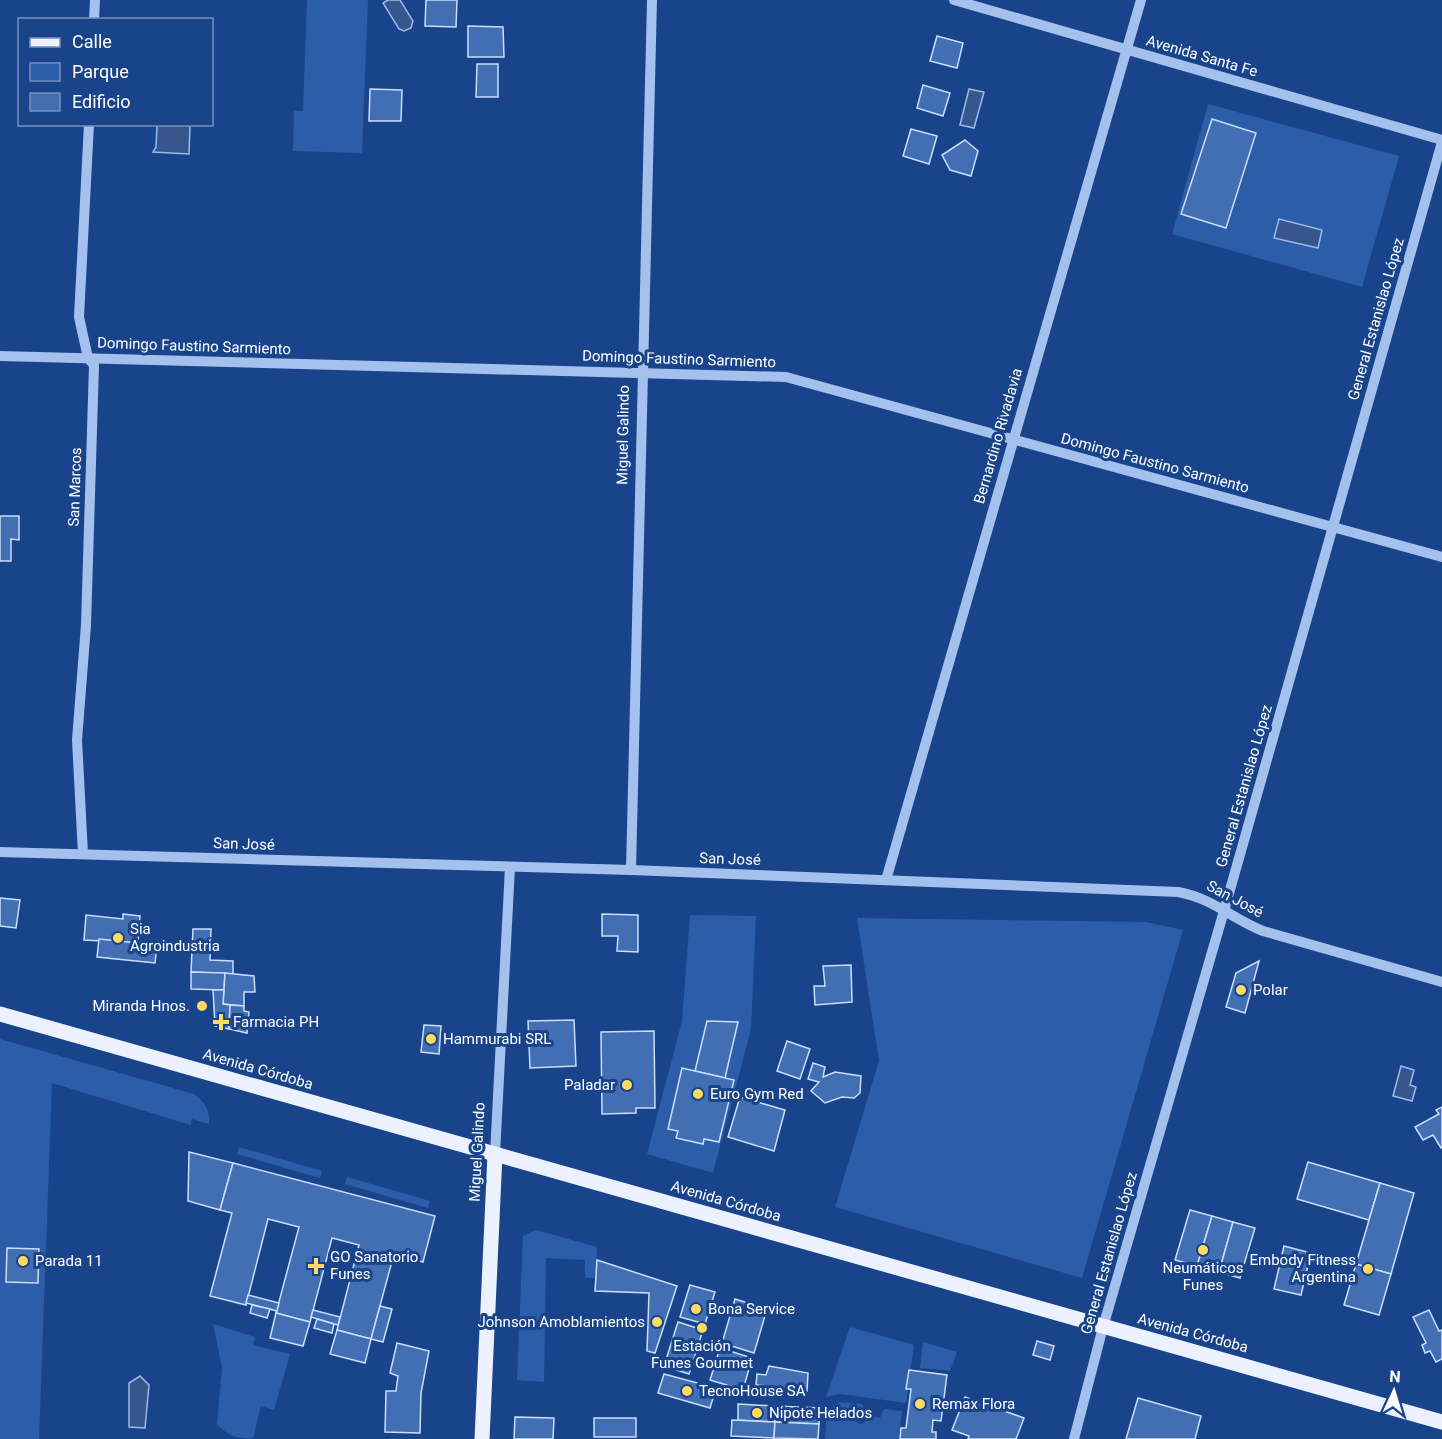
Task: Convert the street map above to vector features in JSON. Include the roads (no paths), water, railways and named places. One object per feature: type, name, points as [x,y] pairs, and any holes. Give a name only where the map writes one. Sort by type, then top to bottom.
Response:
[{"type":"main road","name":"Avenida Córdoba","points":[[0,1014],[1442,1422]]},
{"type":"main road","name":"Miguel Galindo","points":[[482,1439],[495,1154]]},
{"type":"street","points":[[94,18],[95,0]]},
{"type":"street","name":"Miguel Galindo","points":[[631,870],[652,0]]},
{"type":"street","name":"Avenida Santa Fe","points":[[954,0],[1442,141]]},
{"type":"street","name":"Bernardino Rivadavia","points":[[886,880],[1141,0]]},
{"type":"street","name":"San Marcos","points":[[83,854],[77,740],[86,625],[94,365],[88,358],[79,317],[89,126]]},
{"type":"street","name":"General Estanislao López","points":[[1074,1439],[1103,1327],[1224,911],[1442,141]]},
{"type":"street","name":"Domingo Faustino Sarmiento","points":[[0,356],[786,376],[1442,557]]},
{"type":"street","name":"San José","points":[[0,852],[631,870],[1178,892],[1198,895],[1213,902],[1239,921],[1263,931],[1442,982]]},
{"type":"street","name":"Miguel Galindo","points":[[495,1154],[510,867]]},
{"type":"place","name":"Sia Agroindustria","points":[[118,938]]},
{"type":"place","name":"Polar","points":[[1241,990]]},
{"type":"place","name":"Miranda Hnos.","points":[[202,1006]]},
{"type":"place","name":"Farmacia PH","points":[[221,1022]]},
{"type":"place","name":"Hammurabi SRL","points":[[431,1039]]},
{"type":"place","name":"Paladar","points":[[627,1085]]},
{"type":"place","name":"Euro Gym Red","points":[[698,1094]]},
{"type":"place","name":"Neumáticos Funes","points":[[1203,1250]]},
{"type":"place","name":"Parada 11","points":[[23,1261]]},
{"type":"place","name":"GO Sanatorio Funes","points":[[316,1266]]},
{"type":"place","name":"Embody Fitness Argentina","points":[[1368,1269]]},
{"type":"place","name":"Bona Service","points":[[696,1309]]},
{"type":"place","name":"Johnson Amoblamientos","points":[[657,1322]]},
{"type":"place","name":"Estación Funes Gourmet","points":[[702,1328]]},
{"type":"place","name":"TecnoHouse SA","points":[[687,1391]]},
{"type":"place","name":"Remax Flora","points":[[920,1404]]},
{"type":"place","name":"Nipote Helados","points":[[757,1413]]}]
